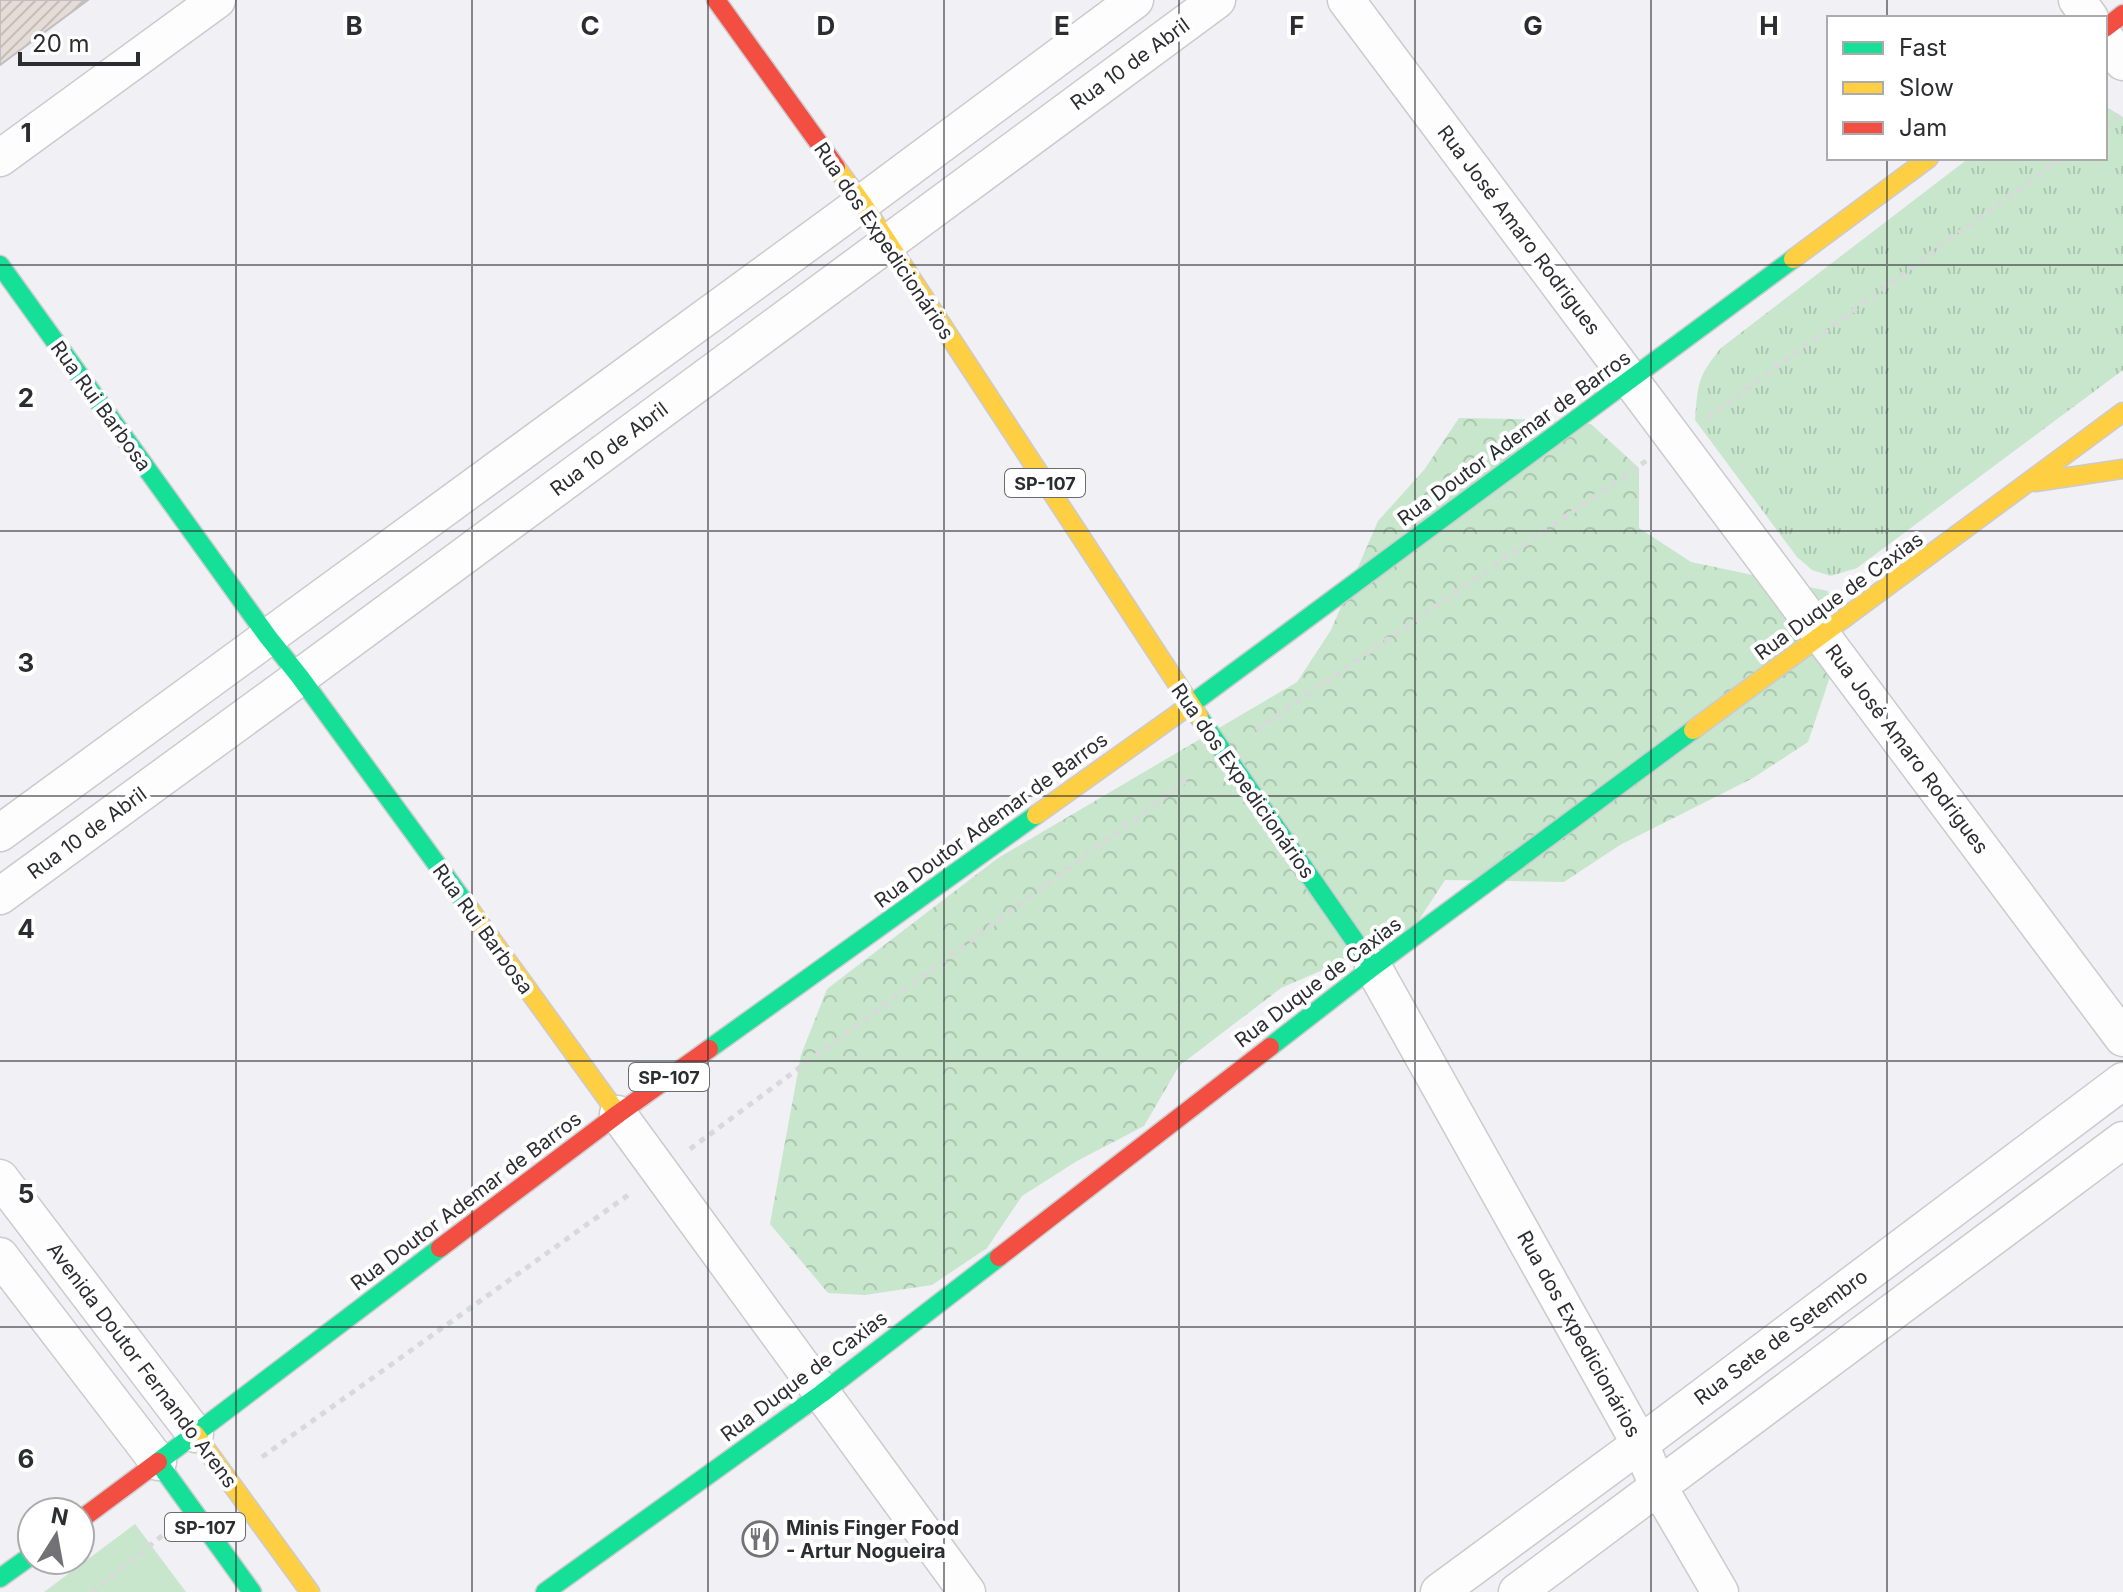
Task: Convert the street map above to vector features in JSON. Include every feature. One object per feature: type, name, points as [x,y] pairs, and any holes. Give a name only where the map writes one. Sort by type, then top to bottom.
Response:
[{"type":"main road","name":"Rua dos Expedicionários","points":[[716,0],[862,203],[1190,705],[1373,967]]},
{"type":"main road","points":[[2107,26],[2123,14]]},
{"type":"main road","name":"Rua Doutor Ademar de Barros","points":[[96,1508],[618,1114],[1190,705],[1926,160]]},
{"type":"main road","name":"Rua Rui Barbosa","points":[[0,265],[618,1114]]},
{"type":"main road","name":"Rua Duque de Caxias","points":[[545,1592],[821,1394],[1373,967],[2123,412]]},
{"type":"main road","points":[[2029,483],[2123,469]]},
{"type":"main road","name":"Avenida Doutor Fernando Arens","points":[[195,1434],[310,1592]]},
{"type":"main road","name":"SP-107","points":[[158,1462],[252,1592]]},
{"type":"street","points":[[0,158],[217,0]]},
{"type":"street","points":[[0,833],[1135,0]]},
{"type":"street","name":"Rua 10 de Abril","points":[[0,896],[1217,0]]},
{"type":"street","name":"Rua José Amaro Rodrigues","points":[[1346,0],[2123,1038]]},
{"type":"street","points":[[2107,41],[2123,62]]},
{"type":"street","name":"Rua dos Expedicionários","points":[[1373,967],[1640,1444],[1658,1486],[1720,1592]]},
{"type":"street","name":"Rua Sete de Setembro","points":[[1439,1592],[2123,1081]]},
{"type":"street","name":"Rua Rui Barbosa","points":[[618,1114],[967,1592]]},
{"type":"street","points":[[1517,1592],[2123,1140]]},
{"type":"street","name":"Avenida Doutor Fernando Arens","points":[[0,1178],[195,1434]]},
{"type":"street","points":[[0,1256],[158,1462]]},
{"type":"path","points":[[2107,124],[2123,112]]},
{"type":"path","points":[[229,1480],[660,1172],[1223,753],[1677,440],[2058,160]]},
{"type":"path","points":[[92,1592],[193,1511]]},
{"type":"green space","points":[[2107,107],[2123,117],[2123,370],[1857,568],[1831,576],[1812,570],[1797,557],[1695,420],[1703,374],[1721,348],[1966,160],[2107,160]]},
{"type":"green space","points":[[1459,418],[1591,424],[1639,468],[1639,528],[1691,562],[1828,591],[1838,653],[1808,742],[1753,778],[1620,845],[1564,882],[1445,880],[1411,932],[1281,988],[1179,1066],[1144,1126],[1077,1161],[1022,1196],[987,1248],[932,1285],[865,1295],[828,1293],[770,1224],[801,1055],[827,989],[998,858],[1297,682],[1331,630],[1378,521],[1424,470]]},
{"type":"green space","points":[[135,1524],[186,1592],[44,1592],[65,1576],[96,1576],[96,1553]]},
{"type":"building","points":[[0,0],[88,0],[0,65]]},
{"type":"traffic: fast","points":[[1190,705],[1793,259]]},
{"type":"traffic: fast","points":[[0,265],[268,637],[471,911]]},
{"type":"traffic: fast","points":[[1199,717],[1373,967],[1270,1047]]},
{"type":"traffic: fast","points":[[1373,967],[1693,730]]},
{"type":"traffic: fast","points":[[709,1049],[1036,815]]},
{"type":"traffic: fast","points":[[252,1592],[158,1462],[440,1248]]},
{"type":"traffic: fast","points":[[545,1592],[821,1394],[999,1257]]},
{"type":"traffic: fast","points":[[0,1578],[16,1566]]},
{"type":"traffic: slow","points":[[1793,259],[1926,160]]},
{"type":"traffic: slow","points":[[836,167],[1199,717]]},
{"type":"traffic: slow","points":[[1693,730],[2123,412]]},
{"type":"traffic: slow","points":[[2035,482],[2123,469]]},
{"type":"traffic: slow","points":[[1036,815],[1190,705]]},
{"type":"traffic: slow","points":[[471,911],[618,1114]]},
{"type":"traffic: slow","points":[[195,1434],[310,1592]]},
{"type":"traffic: jam","points":[[716,0],[836,167]]},
{"type":"traffic: jam","points":[[2107,26],[2123,14]]},
{"type":"traffic: jam","points":[[999,1257],[1270,1047]]},
{"type":"traffic: jam","points":[[440,1248],[709,1049]]},
{"type":"traffic: jam","points":[[96,1508],[158,1462]]},
{"type":"place","name":"Minis Finger Food - Artur Nogueira","points":[[760,1539]]}]
